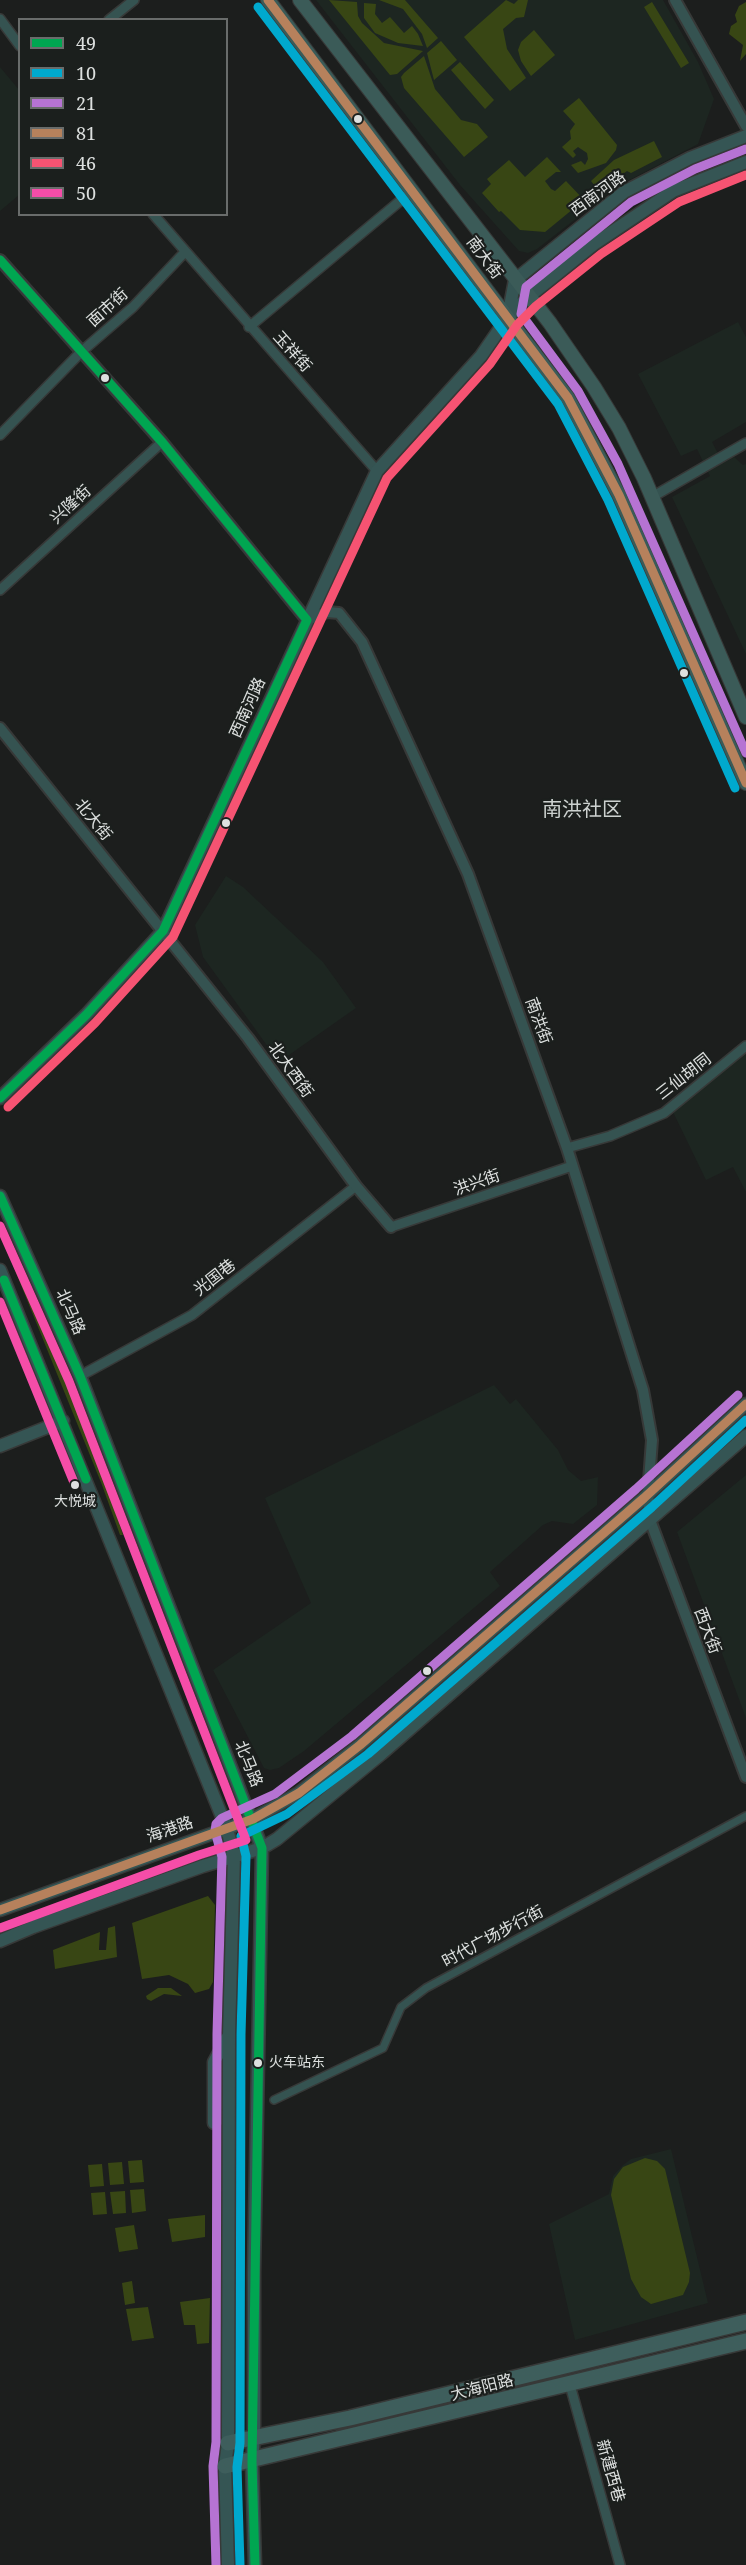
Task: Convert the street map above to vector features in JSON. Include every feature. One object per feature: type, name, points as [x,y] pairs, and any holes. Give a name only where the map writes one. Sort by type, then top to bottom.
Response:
[{"type":"highway","name":"大海阳路","points":[[228,2443],[350,2418],[746,2322]]},
{"type":"highway","name":"大海阳路","points":[[225,2466],[252,2462],[746,2341]]},
{"type":"main road","name":"南大街","points":[[268,0],[568,398],[607,470],[746,783]]},
{"type":"main road","name":"南大街","points":[[300,0],[550,323],[594,387],[619,428],[652,497],[744,709]]},
{"type":"main road","name":"西南河路","points":[[508,317],[515,280],[624,192],[690,158],[746,136]]},
{"type":"main road","name":"西南河路","points":[[0,1098],[86,1015],[163,931],[377,471],[481,356],[508,317],[528,297],[594,244],[673,191],[746,162]]},
{"type":"main road","name":"北马路","points":[[0,1196],[80,1376],[155,1576],[253,1819],[262,1848],[252,2462],[255,2565]]},
{"type":"main road","points":[[0,1270],[227,1828],[234,1856],[229,2034],[228,2443],[225,2466],[228,2565]]},
{"type":"main road","name":"海港路","points":[[0,1910],[253,1819],[299,1792],[360,1745],[648,1494],[746,1404]]},
{"type":"main road","points":[[0,1446],[63,1421]]},
{"type":"main road","points":[[0,1941],[54,1919],[262,1848],[295,1826],[746,1436]]},
{"type":"main road","points":[[214,2123],[214,2062],[229,2034]]},
{"type":"street","points":[[112,18],[134,0]]},
{"type":"street","points":[[675,0],[746,126]]},
{"type":"street","points":[[0,19],[18,43]]},
{"type":"street","points":[[249,327],[412,191]]},
{"type":"street","name":"玉祥街","points":[[155,216],[184,253],[377,471]]},
{"type":"street","name":"面市街","points":[[0,435],[81,352],[133,307],[184,253]]},
{"type":"street","points":[[0,260],[162,442],[307,620]]},
{"type":"street","name":"兴隆街","points":[[0,590],[162,442]]},
{"type":"street","points":[[652,497],[746,443]]},
{"type":"street","name":"南洪街","points":[[307,620],[327,612],[339,613],[362,642],[468,874],[567,1148],[643,1390],[652,1440],[648,1494]]},
{"type":"street","name":"北大街","points":[[0,728],[163,931]]},
{"type":"street","name":"北大西街","points":[[163,931],[248,1038],[356,1186],[391,1227]]},
{"type":"street","name":"三仙胡同","points":[[567,1148],[610,1136],[664,1113],[746,1046]]},
{"type":"street","name":"洪兴街","points":[[391,1227],[572,1166]]},
{"type":"street","name":"光国巷","points":[[80,1376],[192,1315],[356,1186]]},
{"type":"street","name":"西大街","points":[[648,1494],[650,1521],[746,1777]]},
{"type":"street","name":"时代广场步行街","points":[[274,2100],[383,2048],[401,2007],[426,1988],[746,1816]]},
{"type":"street","name":"新建西巷","points":[[570,2385],[620,2565]]},
{"type":"shaded area","points":[[316,0],[663,0],[698,62],[714,99],[698,144],[618,186],[537,249],[528,253],[519,251],[460,185]]},
{"type":"shaded area","points":[[0,67],[18,89],[18,196],[0,211]]},
{"type":"shaded area","points":[[738,322],[746,337],[746,422],[712,442],[723,463],[734,457],[743,465],[746,464],[746,654],[672,497],[710,476],[697,449],[681,456],[638,374]]},
{"type":"shaded area","points":[[226,876],[243,887],[323,962],[356,1008],[279,1062],[203,957],[195,925]]},
{"type":"shaded area","points":[[746,1051],[746,1192],[733,1167],[706,1180],[673,1112]]},
{"type":"shaded area","points":[[494,1385],[510,1404],[516,1399],[558,1450],[568,1470],[581,1481],[598,1477],[597,1505],[573,1524],[552,1521],[543,1525],[490,1572],[500,1586],[304,1751],[279,1768],[270,1770],[264,1768],[213,1670],[311,1603],[265,1498]]},
{"type":"shaded area","points":[[746,1475],[746,1718],[677,1532]]},
{"type":"shaded area","points":[[671,2149],[708,2303],[575,2340],[549,2224],[609,2194],[613,2176],[631,2159]]},
{"type":"green space","points":[[329,0],[357,2],[358,16],[362,23],[384,43],[423,51],[397,74],[390,75]]},
{"type":"green space","points":[[379,0],[405,0],[438,38],[427,48],[422,34],[403,9]]},
{"type":"green space","points":[[506,0],[514,4],[518,0],[528,0],[524,17],[516,18],[503,29],[507,49],[526,78],[510,91],[464,37]]},
{"type":"green space","points":[[652,2],[689,63],[681,68],[644,7]]},
{"type":"green space","points":[[746,2],[746,54],[740,61],[743,45],[729,34],[731,26],[737,22],[735,15],[739,6]]},
{"type":"green space","points":[[364,3],[376,4],[375,14],[382,23],[390,17],[404,33],[412,26],[423,46],[398,43],[375,33],[364,18]]},
{"type":"green space","points":[[534,30],[555,55],[531,76],[521,61],[518,50],[521,42]]},
{"type":"green space","points":[[441,41],[457,60],[434,80],[427,53]]},
{"type":"green space","points":[[424,56],[435,89],[461,120],[477,124],[488,137],[464,157],[404,88],[401,77]]},
{"type":"green space","points":[[460,62],[494,100],[485,109],[451,70]]},
{"type":"green space","points":[[579,98],[617,145],[606,163],[578,173],[571,165],[581,161],[585,165],[588,159],[587,153],[578,147],[573,151],[576,155],[573,158],[562,147],[571,139],[570,131],[575,124],[563,111]]},
{"type":"green space","points":[[654,141],[662,157],[631,173],[627,171],[599,191],[591,181],[614,160]]},
{"type":"green space","points":[[547,157],[561,172],[556,172],[545,181],[551,189],[555,191],[566,181],[584,200],[545,232],[520,230],[482,193],[491,184],[487,179],[509,160],[525,177]]},
{"type":"green space","points":[[5,1238],[79,1414],[123,1535],[120,1535],[4,1243]]},
{"type":"green space","points":[[208,1896],[215,1905],[213,1982],[209,1989],[195,1993],[188,1984],[169,1975],[142,1979],[132,1923]]},
{"type":"green space","points":[[115,1926],[117,1957],[55,1969],[53,1950],[100,1932],[99,1950],[106,1950],[108,1928]]},
{"type":"green space","points":[[158,1988],[171,1988],[182,1996],[164,1994],[151,2001],[147,1999],[146,1996]]},
{"type":"green space","points":[[645,2158],[657,2161],[665,2169],[690,2273],[683,2295],[651,2304],[641,2297],[631,2279],[611,2195],[614,2179],[623,2167]]},
{"type":"green space","points":[[142,2160],[144,2182],[130,2183],[128,2161]]},
{"type":"green space","points":[[122,2162],[124,2184],[110,2185],[108,2163]]},
{"type":"green space","points":[[102,2164],[104,2186],[90,2187],[88,2165]]},
{"type":"green space","points":[[144,2189],[146,2211],[132,2213],[130,2190]]},
{"type":"green space","points":[[125,2191],[126,2213],[113,2214],[110,2192]]},
{"type":"green space","points":[[105,2192],[107,2214],[93,2215],[91,2193]]},
{"type":"green space","points":[[205,2215],[205,2237],[172,2242],[168,2219]]},
{"type":"green space","points":[[134,2225],[138,2249],[119,2252],[115,2228]]},
{"type":"green space","points":[[132,2281],[135,2303],[125,2305],[122,2283]]},
{"type":"green space","points":[[210,2298],[209,2343],[197,2344],[195,2325],[184,2325],[180,2302]]},
{"type":"green space","points":[[148,2307],[154,2338],[132,2341],[126,2309]]},
{"type":"transit line","name":"81","points":[[268,0],[568,398],[619,495],[746,783]]},
{"type":"transit line","name":"10","points":[[258,7],[558,404],[608,500],[735,788]]},
{"type":"transit line","name":"21","points":[[746,149],[695,169],[631,202],[526,287],[521,314],[578,391],[618,464],[746,753]]},
{"type":"transit line","name":"46","points":[[8,1107],[95,1023],[173,937],[387,478],[490,364],[517,325],[536,306],[601,254],[679,202],[746,175]]},
{"type":"transit line","name":"49","points":[[0,260],[162,442],[307,620]]},
{"type":"transit line","name":"49","points":[[0,1098],[86,1015],[163,931],[307,620]]},
{"type":"transit line","name":"49","points":[[0,1196],[80,1376],[262,1848],[252,2462],[255,2565]]},
{"type":"transit line","name":"50","points":[[0,1226],[69,1381],[246,1840],[0,1928]]},
{"type":"transit line","name":"49","points":[[4,1280],[86,1479]]},
{"type":"transit line","name":"50","points":[[0,1302],[75,1485]]},
{"type":"transit line","name":"21","points":[[216,2565],[213,2466],[216,2442],[217,2034],[222,1857],[215,1831],[216,1824],[222,1818],[275,1794],[352,1736],[636,1489],[738,1395]]},
{"type":"transit line","name":"81","points":[[0,1910],[253,1819],[299,1793],[360,1745],[644,1498],[746,1404]]},
{"type":"transit line","name":"10","points":[[240,2565],[237,2467],[240,2443],[241,2034],[246,1856],[241,1836],[287,1814],[368,1754],[652,1507],[746,1420]]},
{"type":"place","name":"大悦城","points":[[75,1485]]},
{"type":"place","name":"火车站东","points":[[258,2063]]},
{"type":"district","name":"南洪社区","points":[[582,810]]}]
